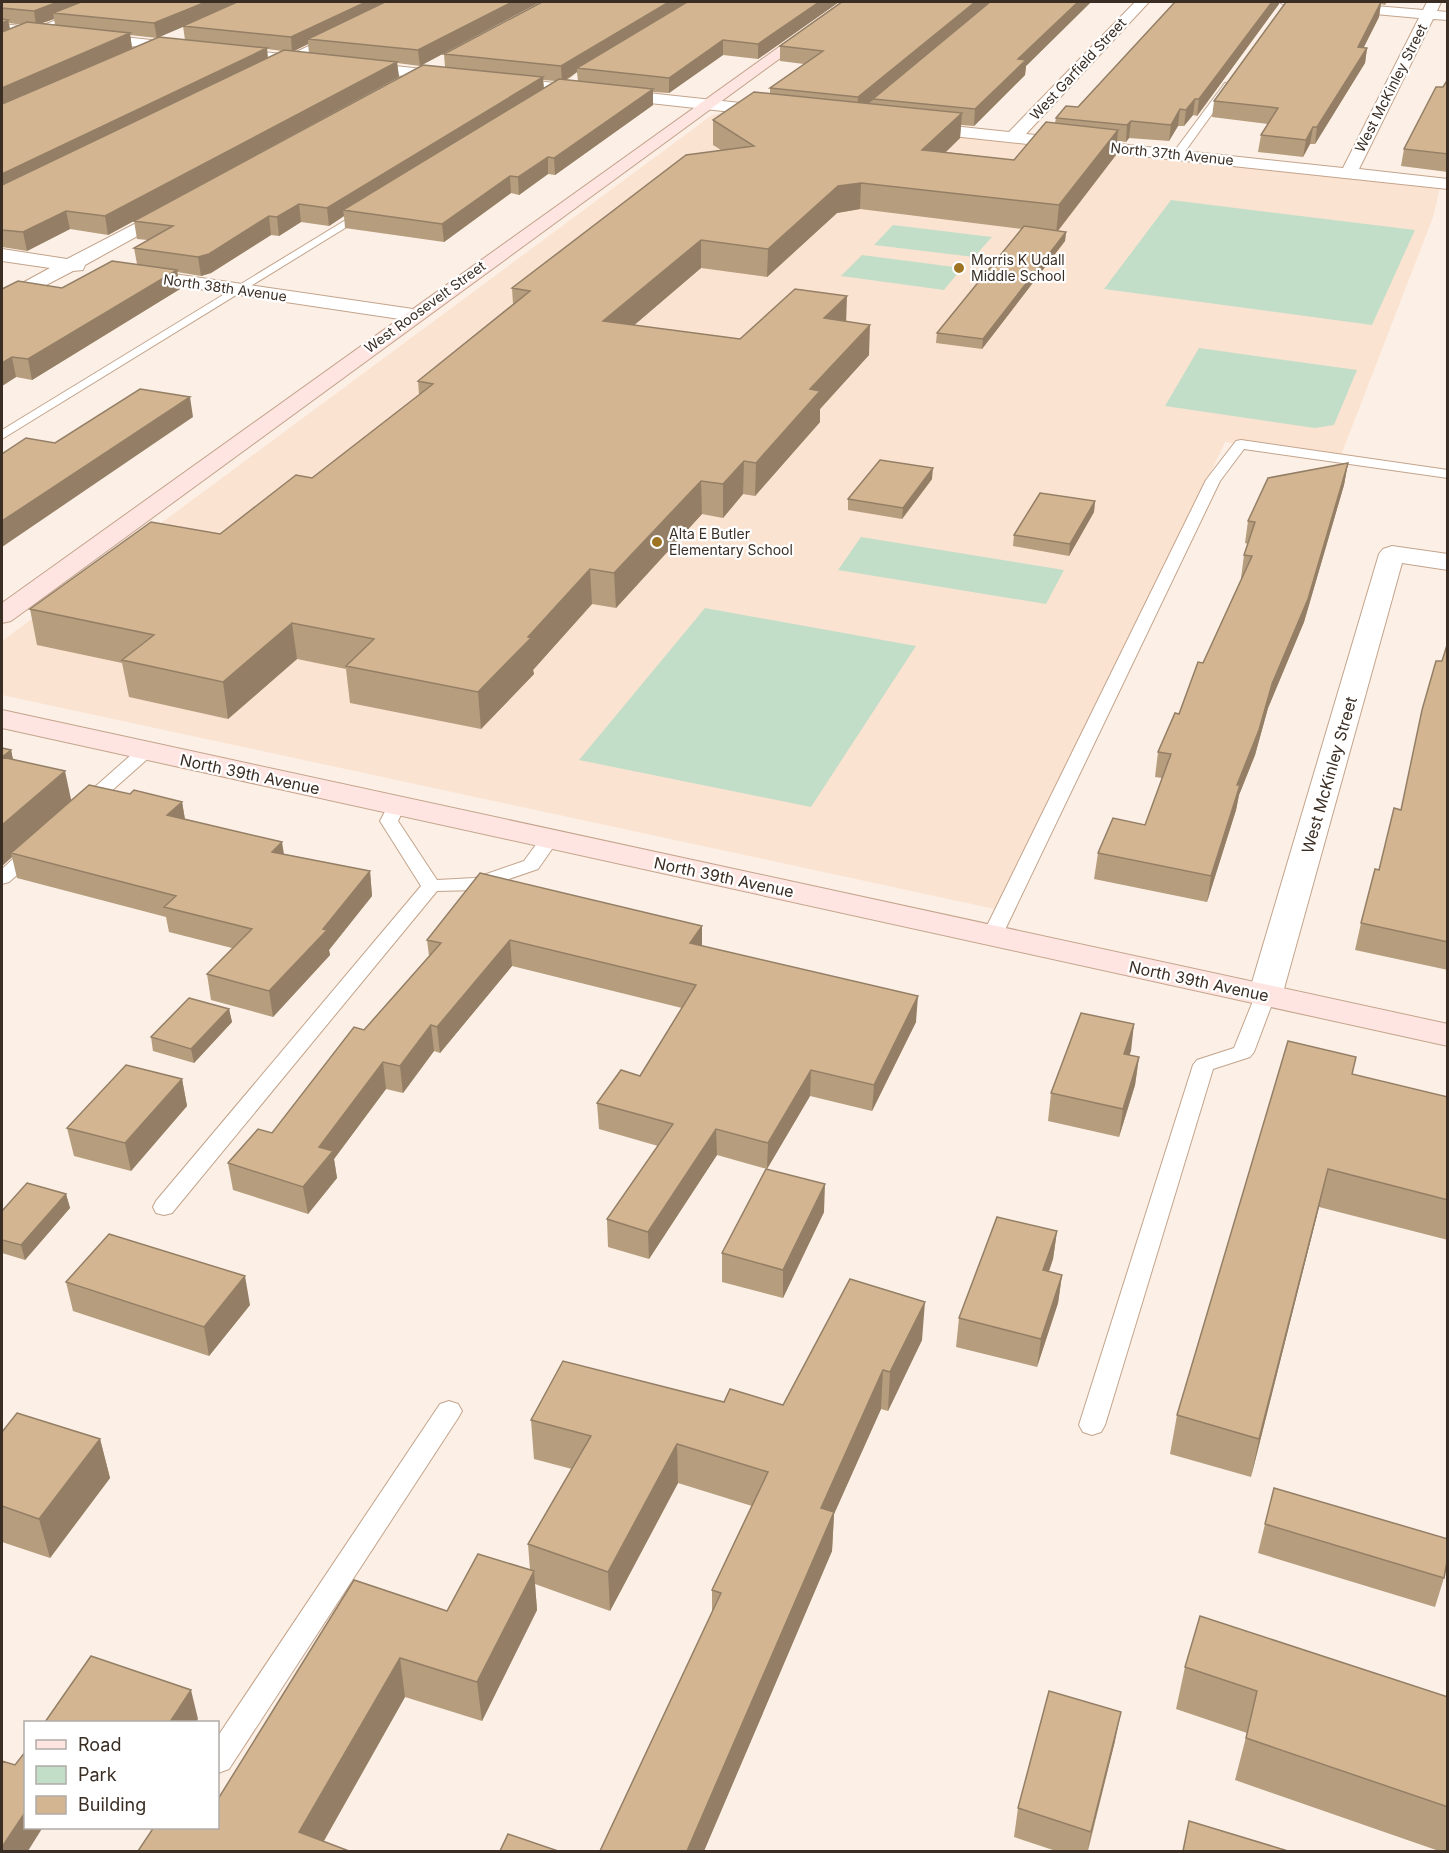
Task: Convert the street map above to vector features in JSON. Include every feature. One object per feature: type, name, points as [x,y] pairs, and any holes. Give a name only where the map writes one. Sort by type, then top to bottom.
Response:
[{"type":"street","name":"West Roosevelt Street","points":[[2,615],[413,315],[850,2]]},
{"type":"street","name":"West Garfield Street","points":[[1014,137],[1142,2]]},
{"type":"street","points":[[1287,2],[1431,8],[1448,16]]},
{"type":"street","name":"West McKinley Street","points":[[1348,174],[1431,8]]},
{"type":"street","points":[[2,27],[792,113]]},
{"type":"street","points":[[127,58],[191,30]]},
{"type":"street","points":[[397,86],[448,58]]},
{"type":"street","name":"North 37th Avenue","points":[[902,125],[1448,184]]},
{"type":"street","points":[[2,302],[187,201]]},
{"type":"street","name":"North 38th Avenue","points":[[2,255],[413,315]]},
{"type":"street","name":"West McKinley Street","points":[[1265,996],[1392,554],[1448,562]]},
{"type":"street","name":"North 39th Avenue","points":[[2,718],[1448,1035]]},
{"type":"lane","points":[[2,44],[109,2]]},
{"type":"lane","points":[[1278,15],[1287,2]]},
{"type":"lane","points":[[266,68],[348,30]]},
{"type":"lane","points":[[543,100],[579,78]]},
{"type":"lane","points":[[1177,155],[1233,78]]},
{"type":"lane","points":[[2,435],[379,202]]},
{"type":"lane","points":[[992,936],[1213,480],[1241,444],[1448,474]]},
{"type":"lane","points":[[70,818],[146,751]]},
{"type":"lane","points":[[396,806],[388,821],[431,886]]},
{"type":"lane","points":[[164,1207],[431,886],[477,884],[531,865],[550,839]]},
{"type":"lane","points":[[2,878],[44,841]]},
{"type":"lane","points":[[1092,1425],[1204,1065],[1243,1052],[1265,996]]},
{"type":"lane","points":[[219,1758],[449,1411]]},
{"type":"shaded area","name":"Alta E Butler Elementary School","points":[[727,112],[1440,188],[1433,217],[1340,458],[1225,442],[1004,911],[2,695],[2,641],[712,115]]},
{"type":"green space","points":[[1171,200],[1415,230],[1372,325],[1104,289]]},
{"type":"green space","points":[[893,225],[992,237],[974,257],[874,245]]},
{"type":"green space","points":[[862,255],[962,268],[944,290],[841,276]]},
{"type":"green space","points":[[1199,348],[1357,370],[1334,425],[1315,428],[1165,406]]},
{"type":"green space","points":[[861,537],[1064,570],[1046,604],[838,570]]},
{"type":"green space","points":[[705,608],[916,646],[811,807],[579,760]]},
{"type":"building","points":[[2,2],[58,2],[34,11],[2,8]]},
{"type":"building","points":[[81,2],[206,2],[154,23],[53,13]]},
{"type":"building","points":[[237,2],[366,2],[291,37],[183,26]]},
{"type":"building","points":[[385,2],[512,2],[418,50],[308,39]]},
{"type":"building","points":[[542,2],[669,2],[561,66],[444,54]]},
{"type":"building","points":[[687,2],[819,2],[758,44],[723,40],[669,78],[577,68]]},
{"type":"building","points":[[842,2],[975,2],[858,97],[770,88],[823,51],[780,46]]},
{"type":"building","points":[[990,2],[1078,2],[1018,59],[1026,60],[975,109],[873,99]]},
{"type":"building","points":[[1175,2],[1272,2],[1199,99],[1195,99],[1186,110],[1180,109],[1171,125],[1131,121],[1127,125],[1056,118],[1066,106],[1078,107]]},
{"type":"building","points":[[1286,2],[1381,2],[1358,47],[1367,48],[1317,127],[1313,127],[1306,140],[1261,135],[1278,108],[1214,101]]},
{"type":"building","points":[[27,22],[130,33],[2,88],[2,32]]},
{"type":"building","points":[[159,37],[267,48],[2,174],[2,104]]},
{"type":"building","points":[[284,50],[397,62],[105,216],[66,211],[23,232],[2,230],[2,185]]},
{"type":"building","points":[[423,65],[543,77],[327,208],[299,204],[277,217],[269,216],[209,254],[198,257],[134,248],[173,226],[134,221]]},
{"type":"building","points":[[559,79],[653,89],[554,158],[548,157],[518,177],[510,176],[442,224],[343,210]]},
{"type":"building","points":[[1448,79],[1448,154],[1404,149],[1436,87],[1443,87]]},
{"type":"building","points":[[754,92],[962,113],[922,150],[1014,160],[1046,122],[1118,130],[1059,205],[861,183],[838,186],[768,249],[701,240],[603,321],[740,339],[795,289],[847,296],[824,318],[870,325],[810,389],[820,391],[756,463],[744,461],[723,484],[701,481],[614,573],[590,569],[528,637],[531,638],[478,692],[346,666],[374,639],[292,623],[223,682],[122,660],[154,635],[30,609],[151,522],[220,534],[296,475],[312,478],[433,384],[418,381],[530,291],[512,288],[686,155],[754,146],[713,120]]},
{"type":"building","points":[[1024,226],[1066,232],[983,339],[937,333]]},
{"type":"building","points":[[112,261],[177,270],[28,359],[12,357],[2,363],[2,289],[18,281],[62,288]]},
{"type":"building","points":[[140,389],[190,397],[2,521],[2,454],[26,438],[55,443]]},
{"type":"building","points":[[880,460],[933,468],[903,508],[848,499]]},
{"type":"building","points":[[1348,463],[1308,599],[1272,684],[1259,730],[1237,785],[1240,785],[1211,876],[1098,853],[1113,818],[1145,825],[1171,754],[1158,752],[1175,713],[1179,714],[1198,662],[1203,663],[1252,556],[1244,555],[1255,522],[1248,521],[1268,478]]},
{"type":"building","points":[[1040,493],[1095,501],[1070,544],[1014,535]]},
{"type":"building","points":[[1448,642],[1448,942],[1361,923],[1375,869],[1379,870],[1394,808],[1401,810],[1422,710],[1436,661],[1442,661]]},
{"type":"building","points":[[2,748],[11,750],[2,757]]},
{"type":"building","points":[[2,757],[65,771],[2,825]]},
{"type":"building","points":[[89,785],[130,794],[134,790],[182,802],[167,815],[282,842],[272,852],[370,871],[323,929],[327,930],[269,991],[207,974],[252,929],[164,907],[176,896],[11,853]]},
{"type":"building","points":[[480,873],[702,926],[690,943],[918,996],[874,1085],[811,1070],[768,1143],[716,1129],[648,1232],[607,1219],[673,1124],[597,1103],[621,1070],[640,1076],[696,985],[510,940],[437,1027],[431,1025],[400,1066],[383,1062],[319,1147],[333,1151],[303,1187],[228,1163],[258,1129],[272,1133],[354,1027],[364,1030],[441,943],[427,940]]},
{"type":"building","points":[[189,998],[229,1009],[191,1049],[151,1037]]},
{"type":"building","points":[[1081,1013],[1134,1024],[1124,1054],[1139,1057],[1123,1109],[1051,1093]]},
{"type":"building","points":[[1288,1041],[1356,1057],[1352,1074],[1448,1097],[1448,1200],[1328,1169],[1259,1439],[1177,1415]]},
{"type":"building","points":[[126,1065],[182,1079],[125,1143],[67,1128]]},
{"type":"building","points":[[766,1169],[825,1184],[783,1270],[722,1253]]},
{"type":"building","points":[[27,1183],[66,1194],[21,1245],[2,1240],[2,1211]]},
{"type":"building","points":[[997,1217],[1057,1231],[1043,1270],[1062,1275],[1041,1339],[959,1318]]},
{"type":"building","points":[[109,1234],[245,1276],[204,1327],[66,1282]]},
{"type":"building","points":[[850,1279],[925,1302],[890,1372],[883,1370],[821,1508],[834,1512],[687,1851],[600,1851],[721,1593],[712,1590],[768,1472],[677,1444],[608,1572],[528,1544],[591,1436],[531,1420],[563,1361],[724,1402],[730,1389],[783,1405]]},
{"type":"building","points":[[17,1413],[100,1439],[39,1519],[2,1506],[2,1432]]},
{"type":"building","points":[[1274,1488],[1448,1539],[1444,1578],[1265,1524]]},
{"type":"building","points":[[478,1554],[534,1571],[477,1682],[400,1658],[299,1832],[349,1851],[138,1851],[153,1829],[219,1829],[219,1797],[354,1580],[447,1611]]},
{"type":"building","points":[[1200,1616],[1448,1697],[1448,1807],[1246,1738],[1257,1691],[1185,1667]]},
{"type":"building","points":[[91,1656],[191,1690],[171,1721],[46,1721]]},
{"type":"building","points":[[1049,1691],[1121,1712],[1091,1832],[1018,1808]]},
{"type":"building","points":[[24,1754],[24,1814],[2,1847],[2,1761],[15,1765]]},
{"type":"building","points":[[1189,1821],[1288,1851],[1183,1851]]},
{"type":"building","points":[[508,1834],[558,1851],[500,1851]]},
{"type":"place","name":"Morris K Udall Middle School","points":[[959,268]]},
{"type":"place","name":"Alta E Butler Elementary School","points":[[657,542]]}]
